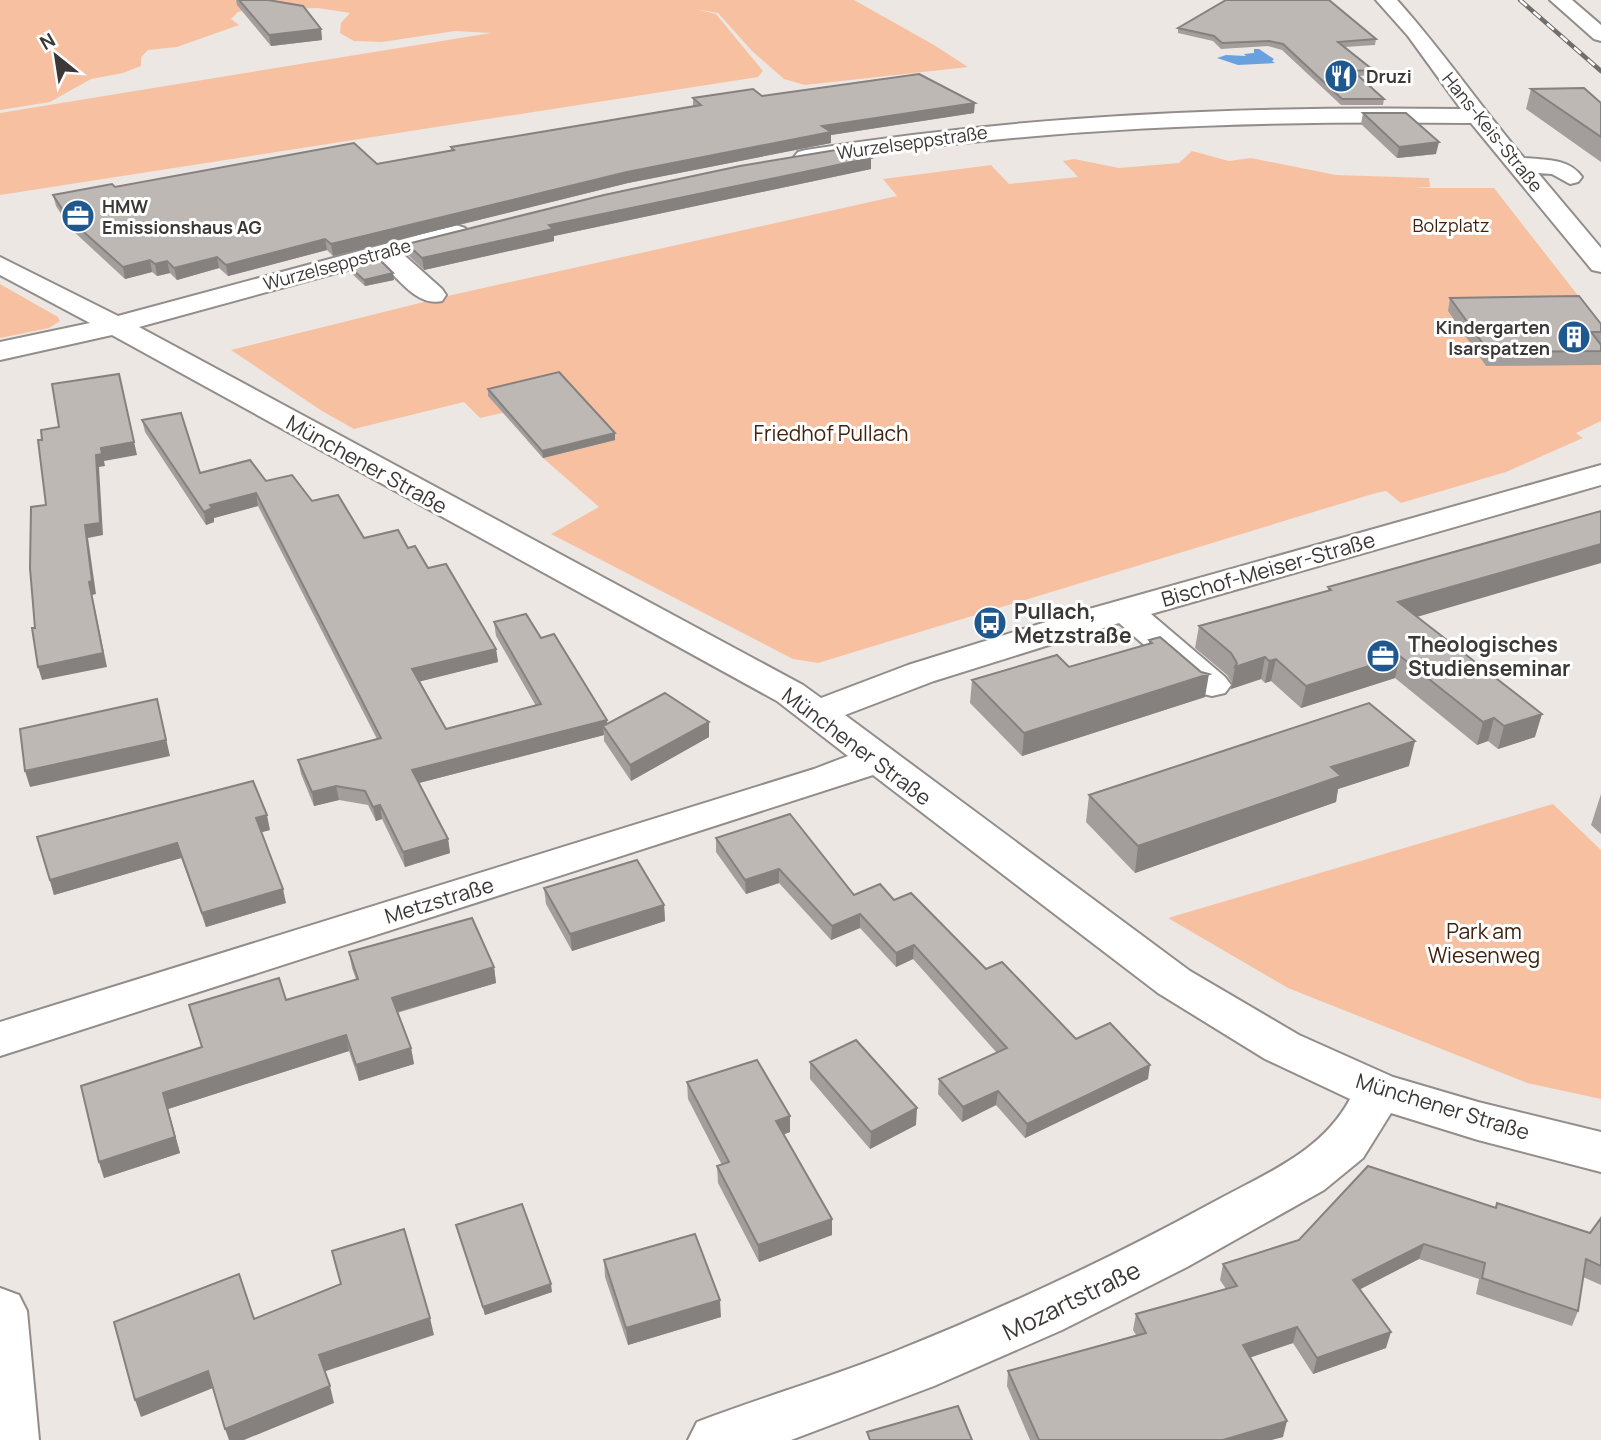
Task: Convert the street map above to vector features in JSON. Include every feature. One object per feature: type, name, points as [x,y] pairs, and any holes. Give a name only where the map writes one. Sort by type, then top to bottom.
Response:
[{"type":"street","name":"Hans-Keis-Straße","points":[[1387,0],[1424,32],[1477,116],[1601,264]]},
{"type":"street","points":[[1560,0],[1601,35]]},
{"type":"street","name":"Wurzelseppstraße","points":[[784,161],[939,136],[1136,119],[1288,114],[1477,116]]},
{"type":"street","points":[[1517,164],[1546,165],[1558,168],[1570,177]]},
{"type":"street","name":"Wurzelseppstraße","points":[[11,349],[116,325],[477,228]]},
{"type":"street","points":[[384,251],[432,295]]},
{"type":"street","name":"Münchener Straße","points":[[0,265],[116,325],[746,668],[819,712],[877,759],[1174,982],[1282,1047],[1378,1091],[1478,1121],[1601,1152]]},
{"type":"street","points":[[0,372],[11,349]]},
{"type":"street","name":"Bischof-Meiser-Straße","points":[[819,712],[920,673],[1125,610],[1601,475]]},
{"type":"street","points":[[1125,610],[1212,685]]},
{"type":"street","name":"Metzstraße","points":[[0,1039],[828,778],[877,759]]},
{"type":"street","name":"Mozartstraße","points":[[718,1440],[841,1399],[978,1345],[1178,1248],[1331,1159],[1359,1131],[1378,1091]]},
{"type":"street","points":[[0,1311],[10,1440]]},
{"type":"green space","points":[[0,0],[854,0],[968,67],[805,85],[784,79],[752,51],[718,13],[695,9],[716,14],[763,71],[758,77],[0,195],[0,113],[491,33],[455,31],[382,42],[354,41],[340,33],[341,23],[350,13],[318,8],[248,10],[238,12],[231,19],[239,25],[177,47],[148,50],[141,57],[141,66],[123,73],[91,79],[50,102],[0,110]]},
{"type":"green space","name":"Friedhof Pullach","points":[[1192,151],[1229,161],[1251,158],[1336,175],[1429,178],[1430,187],[1413,188],[1494,188],[1601,325],[1601,421],[1576,433],[1583,438],[1506,472],[1401,503],[1386,491],[1376,493],[818,663],[793,659],[551,534],[599,507],[543,458],[527,440],[537,405],[480,418],[464,402],[354,429],[322,411],[231,350],[452,295],[897,196],[883,179],[991,165],[1009,184],[1078,177],[1063,161],[1074,159],[1119,168],[1179,163]]},
{"type":"green space","points":[[0,284],[58,317],[60,321],[49,328],[0,338]]},
{"type":"green space","name":"Park am Wiesenweg","points":[[1553,804],[1601,850],[1601,1099],[1527,1083],[1288,988],[1168,918]]},
{"type":"water","points":[[1254,49],[1259,49],[1274,59],[1272,61],[1275,63],[1238,65],[1217,58],[1226,55],[1246,56],[1244,54],[1254,53]]},
{"type":"building","points":[[239,0],[268,0],[303,6],[321,29],[269,35]]},
{"type":"building","points":[[1226,0],[1329,0],[1376,39],[1338,42],[1373,70],[1353,71],[1384,99],[1342,99],[1283,44],[1269,41],[1222,43],[1214,36],[1178,28]]},
{"type":"building","points":[[919,74],[975,103],[822,126],[831,132],[627,172],[331,244],[325,239],[226,265],[217,257],[174,268],[167,261],[155,264],[150,260],[123,267],[68,218],[53,195],[112,184],[115,187],[354,143],[377,164],[454,150],[451,147],[701,105],[693,98],[753,89],[762,96]]},
{"type":"building","points":[[1584,88],[1601,103],[1601,137],[1531,89]]},
{"type":"building","points":[[1363,113],[1406,113],[1439,142],[1399,147]]},
{"type":"building","points":[[854,147],[871,158],[549,225],[553,229],[422,258],[407,244],[604,195],[740,166]]},
{"type":"building","points":[[377,257],[393,273],[364,280],[348,265]]},
{"type":"building","points":[[1579,296],[1601,324],[1601,332],[1591,332],[1601,345],[1601,351],[1489,352],[1450,298]]},
{"type":"building","points":[[559,372],[615,433],[542,451],[488,389]]},
{"type":"building","points":[[119,374],[134,442],[101,448],[102,454],[96,455],[100,523],[85,525],[92,581],[89,582],[103,653],[38,667],[32,628],[35,628],[30,568],[31,507],[46,505],[38,440],[42,440],[41,430],[59,427],[52,384]]},
{"type":"building","points":[[181,413],[200,473],[250,460],[266,481],[292,475],[312,501],[338,495],[364,538],[398,530],[408,548],[415,546],[428,568],[446,564],[496,649],[412,669],[446,729],[541,704],[494,622],[526,614],[541,638],[554,634],[607,720],[412,770],[448,839],[403,852],[380,805],[373,807],[365,791],[336,786],[312,792],[298,760],[381,738],[256,493],[210,505],[212,508],[204,512],[142,420]]},
{"type":"building","points":[[1601,511],[1601,544],[1398,602],[1542,714],[1504,726],[1494,718],[1483,722],[1400,656],[1306,686],[1276,659],[1269,661],[1265,657],[1235,667],[1237,663],[1231,653],[1199,626],[1331,590],[1328,587]]},
{"type":"building","points":[[1160,637],[1201,672],[1209,674],[1024,733],[972,680],[1057,655],[1069,667],[1152,643],[1149,640]]},
{"type":"building","points":[[665,693],[709,722],[630,765],[603,726]]},
{"type":"building","points":[[157,699],[166,740],[25,771],[20,729]]},
{"type":"building","points":[[1369,703],[1415,741],[1331,767],[1341,776],[1138,846],[1089,795]]},
{"type":"building","points":[[253,781],[267,815],[256,818],[283,889],[202,913],[177,843],[50,880],[37,837]]},
{"type":"building","points":[[790,814],[854,895],[880,884],[894,900],[911,893],[986,969],[1002,962],[1076,1039],[1110,1023],[1150,1065],[1027,1124],[998,1091],[963,1107],[939,1079],[1007,1048],[914,945],[896,953],[860,914],[832,926],[779,869],[745,880],[716,838]]},
{"type":"building","points":[[637,860],[664,905],[570,934],[544,888]]},
{"type":"building","points":[[472,918],[494,967],[392,998],[411,1048],[356,1065],[346,1035],[163,1093],[175,1137],[99,1162],[81,1086],[202,1047],[189,1005],[279,978],[286,1000],[358,979],[349,952]]},
{"type":"building","points":[[856,1040],[917,1108],[871,1132],[810,1062]]},
{"type":"building","points":[[757,1060],[790,1116],[776,1121],[832,1219],[758,1245],[717,1166],[729,1162],[687,1082]]},
{"type":"building","points":[[1368,1166],[1496,1208],[1497,1203],[1590,1233],[1601,1218],[1601,1266],[1586,1259],[1578,1311],[1482,1278],[1485,1263],[1424,1244],[1353,1280],[1391,1332],[1317,1358],[1297,1327],[1243,1345],[1287,1421],[1223,1440],[1039,1440],[1008,1371],[1146,1333],[1136,1314],[1237,1286],[1223,1264],[1299,1240]]},
{"type":"building","points":[[522,1204],[551,1284],[483,1307],[456,1225]]},
{"type":"building","points":[[404,1229],[430,1318],[319,1355],[330,1386],[225,1429],[208,1371],[135,1400],[114,1322],[239,1274],[254,1319],[341,1284],[332,1251]]},
{"type":"building","points":[[695,1234],[720,1300],[626,1328],[604,1260]]},
{"type":"building","points":[[958,1406],[972,1440],[870,1440],[867,1432]]},
{"type":"railway","points":[[1520,0],[1601,71]]},
{"type":"place","name":"Druzi","points":[[1341,76]]},
{"type":"place","name":"HMW Emissionshaus AG","points":[[78,216]]},
{"type":"place","name":"Kindergarten Isarspatzen","points":[[1574,337]]},
{"type":"place","name":"Pullach, Metzstraße","points":[[990,623]]},
{"type":"place","name":"Theologisches Studienseminar","points":[[1383,656]]},
{"type":"park label","name":"Bolzplatz","points":[[1451,225]]}]
